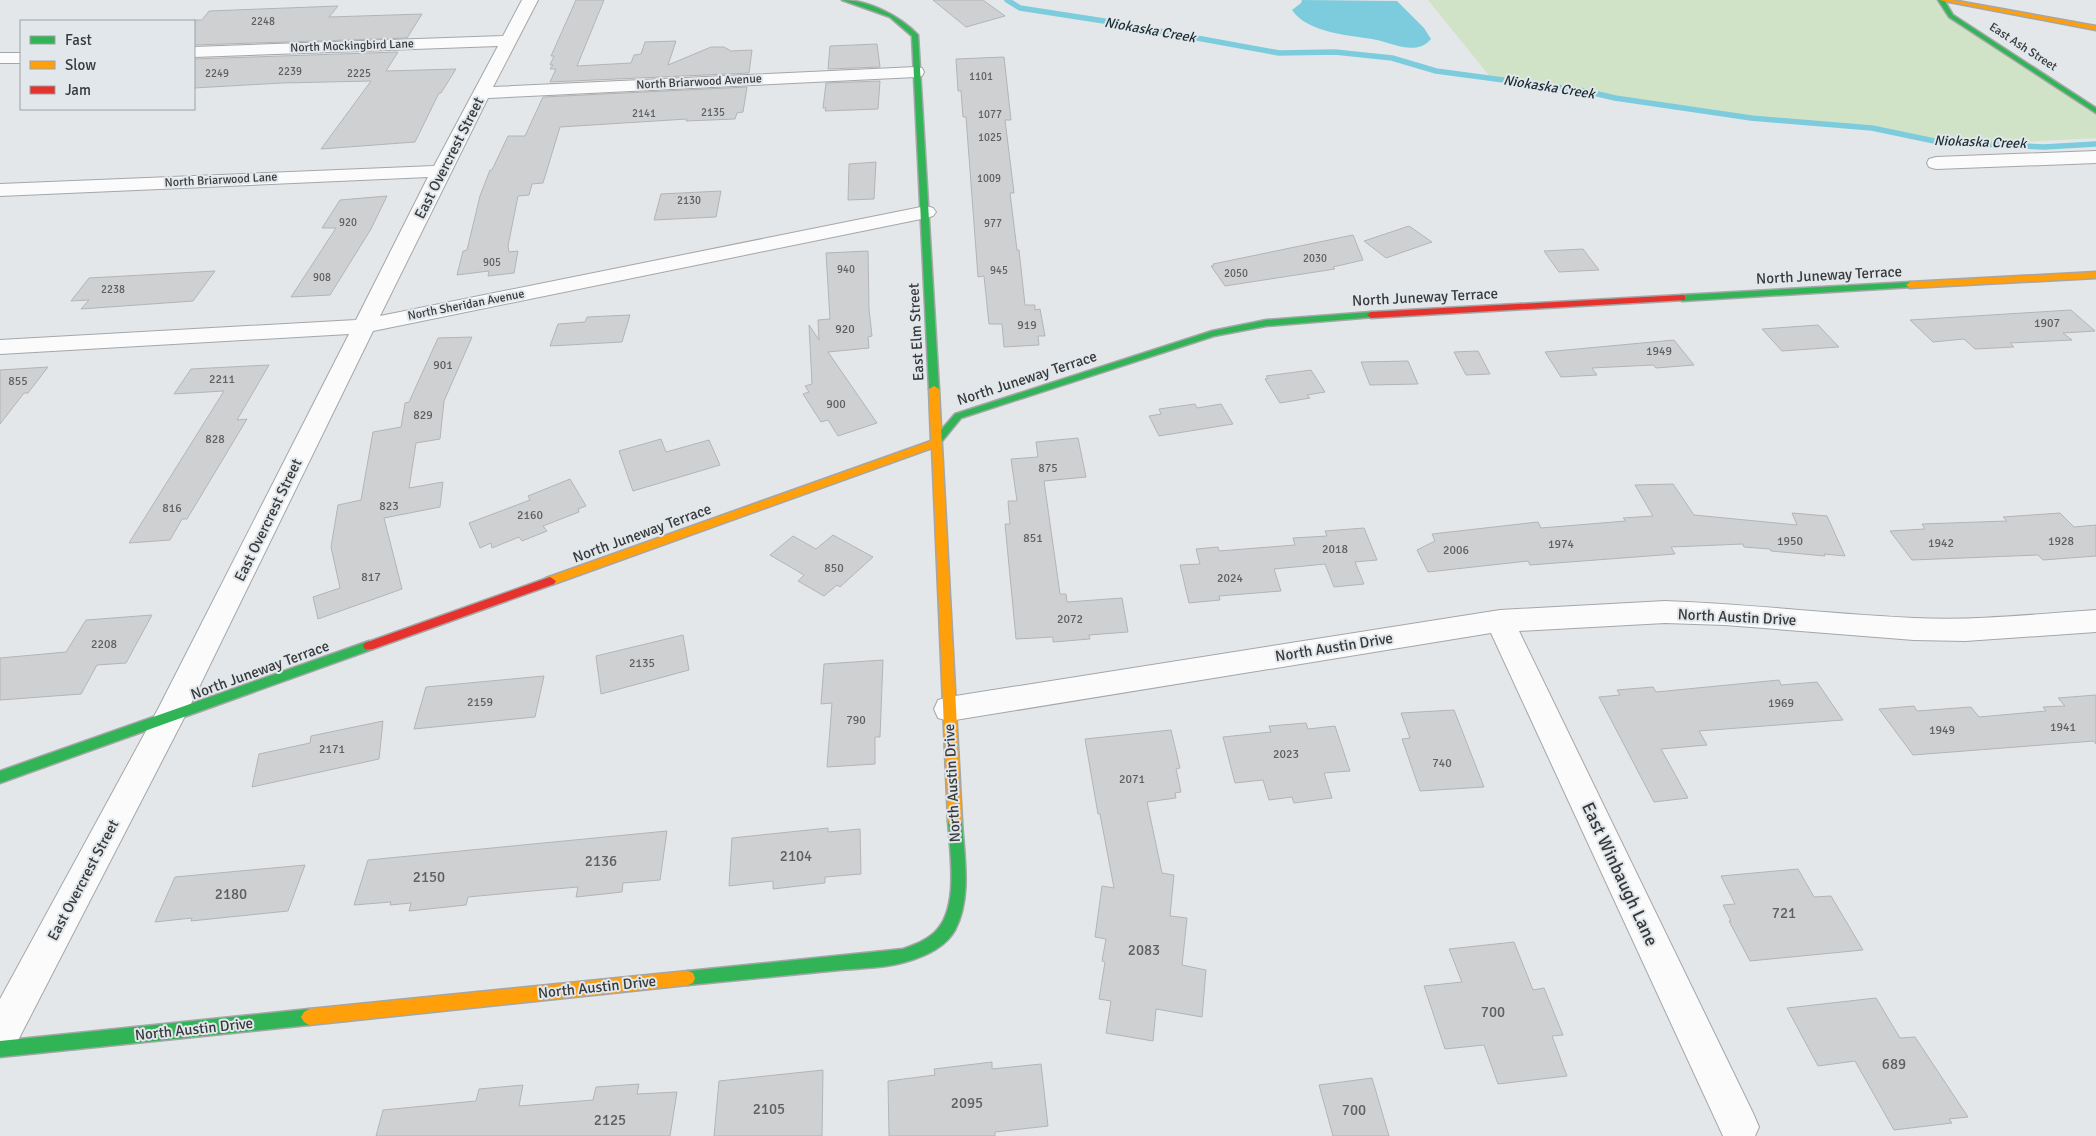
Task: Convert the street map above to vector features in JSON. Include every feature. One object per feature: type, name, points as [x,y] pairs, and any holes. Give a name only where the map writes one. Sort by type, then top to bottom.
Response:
[{"type":"street","name":"East Overcrest Street","points":[[0,1037],[169,718],[441,170],[530,0]]},
{"type":"street","name":"East Elm Street","points":[[845,0],[893,16],[907,25],[915,35],[926,212],[949,709]]},
{"type":"street","points":[[1941,0],[2096,28]]},
{"type":"street","name":"East Ash Street","points":[[1941,0],[1951,16],[2096,112]]},
{"type":"street","name":"North Mockingbird Lane","points":[[195,52],[510,41]]},
{"type":"street","points":[[0,58],[20,58]]},
{"type":"street","name":"North Briarwood Avenue","points":[[483,92],[916,72]]},
{"type":"street","points":[[1936,163],[2096,157]]},
{"type":"street","name":"North Briarwood Lane","points":[[0,190],[441,170]]},
{"type":"street","name":"North Sheridan Avenue","points":[[0,347],[364,326],[926,212]]},
{"type":"street","name":"North Juneway Terrace","points":[[0,777],[936,443],[958,416],[1212,334],[1266,323],[1321,317],[2096,275]]},
{"type":"street","name":"North Austin Drive","points":[[0,1049],[903,956],[924,949],[945,935],[955,916],[958,894],[949,709],[1500,621],[1665,612],[1725,614],[1914,629],[1965,630],[2096,621]]},
{"type":"street","name":"East Winbaugh Lane","points":[[1500,621],[1739,1127]]},
{"type":"green space","points":[[1428,0],[1941,0],[1951,16],[2096,111],[2096,138],[1972,145],[1939,142],[1872,128],[1751,118],[1491,78]]},
{"type":"water","points":[[1302,0],[1397,1],[1424,28],[1431,39],[1419,47],[1412,48],[1319,29],[1299,18],[1292,10]]},
{"type":"building","points":[[576,0],[604,0],[577,66],[631,63],[634,55],[641,54],[645,42],[676,41],[668,65],[711,47],[724,47],[731,51],[752,50],[749,73],[550,82],[556,69],[550,69],[553,65],[550,65],[554,56],[551,56]]},
{"type":"building","points":[[933,0],[983,0],[1005,16],[966,27]]},
{"type":"building","points":[[338,6],[329,17],[422,14],[407,38],[195,45],[195,20],[202,20],[209,11]]},
{"type":"building","points":[[877,44],[880,67],[828,69],[830,46]]},
{"type":"building","points":[[398,52],[386,71],[456,69],[441,93],[439,93],[415,142],[321,149],[371,81],[282,83],[195,88],[195,59]]},
{"type":"building","points":[[1004,57],[1011,120],[1005,120],[1014,193],[1010,193],[1025,305],[1035,305],[1035,310],[1040,309],[1045,336],[1038,336],[1039,345],[1004,347],[1002,324],[989,324],[984,276],[978,277],[966,117],[963,117],[961,91],[958,91],[956,59]]},
{"type":"building","points":[[880,81],[878,109],[825,111],[826,108],[823,108],[826,83]]},
{"type":"building","points":[[747,87],[743,112],[737,113],[735,119],[686,121],[687,119],[560,127],[543,183],[532,184],[529,195],[518,196],[508,246],[509,252],[518,251],[514,273],[488,276],[489,271],[457,275],[463,251],[467,250],[480,196],[490,170],[492,170],[508,136],[525,136],[543,97]]},
{"type":"building","points":[[876,162],[874,199],[848,200],[849,164]]},
{"type":"building","points":[[721,191],[716,217],[654,220],[661,194]]},
{"type":"building","points":[[387,196],[371,229],[330,295],[291,297],[336,228],[322,228],[340,200]]},
{"type":"building","points":[[1409,226],[1432,242],[1386,258],[1364,241]]},
{"type":"building","points":[[1353,235],[1363,260],[1333,267],[1335,269],[1225,286],[1211,266],[1214,266],[1213,264]]},
{"type":"building","points":[[1583,249],[1599,270],[1559,272],[1544,251]]},
{"type":"building","points":[[868,251],[869,309],[872,336],[868,337],[869,348],[828,352],[877,423],[838,436],[828,420],[821,422],[803,394],[809,392],[805,386],[812,384],[809,325],[819,340],[818,320],[830,319],[826,253]]},
{"type":"building","points":[[215,271],[193,301],[81,309],[89,300],[71,301],[89,278]]},
{"type":"building","points":[[2071,310],[2095,331],[2063,333],[2072,340],[2010,343],[2014,347],[1975,349],[1964,339],[1933,342],[1910,320]]},
{"type":"building","points":[[630,315],[622,342],[550,346],[558,324],[585,322],[587,317]]},
{"type":"building","points":[[1818,325],[1839,347],[1782,351],[1762,329]]},
{"type":"building","points":[[472,337],[444,401],[440,439],[416,443],[409,488],[443,482],[440,507],[384,518],[402,589],[318,619],[313,597],[340,588],[331,547],[338,505],[361,500],[373,432],[401,427],[405,403],[409,402],[438,338]]},
{"type":"building","points":[[1674,340],[1694,365],[1656,368],[1653,365],[1592,368],[1597,375],[1561,377],[1545,352]]},
{"type":"building","points":[[1478,351],[1490,374],[1466,375],[1454,352]]},
{"type":"building","points":[[1408,361],[1418,384],[1370,385],[1361,362]]},
{"type":"building","points":[[269,365],[237,420],[247,419],[187,519],[182,519],[170,540],[129,543],[224,391],[174,394],[191,369]]},
{"type":"building","points":[[48,367],[28,393],[24,393],[0,424],[0,370]]},
{"type":"building","points":[[1311,370],[1325,392],[1307,395],[1310,398],[1280,403],[1265,379],[1268,378],[1266,376]]},
{"type":"building","points":[[1195,404],[1197,408],[1221,404],[1233,424],[1159,436],[1149,416],[1161,414],[1159,409]]},
{"type":"building","points":[[1078,438],[1086,477],[1044,481],[1060,594],[1066,594],[1067,602],[1122,598],[1128,632],[1089,635],[1090,639],[1053,642],[1053,637],[1016,639],[1005,524],[1010,524],[1008,501],[1017,501],[1011,459],[1038,457],[1036,442]]},
{"type":"building","points":[[661,439],[666,452],[709,440],[720,465],[633,491],[619,451]]},
{"type":"building","points":[[570,479],[586,506],[578,509],[579,512],[543,526],[547,531],[522,541],[519,537],[492,548],[491,543],[480,548],[469,523],[530,500],[528,496]]},
{"type":"building","points":[[1673,484],[1694,515],[1797,525],[1792,513],[1827,516],[1845,556],[1771,551],[1770,549],[1744,547],[1743,544],[1671,547],[1675,554],[1530,565],[1528,561],[1428,572],[1417,550],[1435,541],[1432,534],[1538,522],[1541,528],[1626,521],[1623,518],[1653,516],[1635,485]]},
{"type":"building","points":[[2060,513],[2074,527],[2096,525],[2096,556],[2043,560],[2038,555],[1912,560],[1890,531],[1925,529],[1922,524],[2007,521],[2003,517]]},
{"type":"building","points":[[1364,528],[1377,560],[1355,562],[1364,584],[1334,587],[1325,564],[1274,569],[1281,591],[1219,596],[1220,600],[1189,603],[1180,565],[1200,564],[1196,549],[1218,547],[1219,551],[1295,545],[1293,538],[1327,536],[1325,531]]},
{"type":"building","points":[[833,535],[873,557],[840,587],[837,585],[824,596],[798,581],[804,575],[770,555],[793,536],[816,549]]},
{"type":"building","points":[[152,615],[126,663],[97,665],[81,694],[0,700],[0,658],[66,652],[86,620]]},
{"type":"building","points":[[683,635],[689,670],[601,694],[596,656]]},
{"type":"building","points":[[883,660],[880,737],[875,737],[875,764],[827,767],[832,703],[821,704],[824,664]]},
{"type":"building","points":[[544,676],[535,717],[414,729],[426,687]]},
{"type":"building","points":[[1779,680],[1781,685],[1817,682],[1843,720],[1699,731],[1707,745],[1661,749],[1688,798],[1654,802],[1599,697],[1620,695],[1617,690],[1653,687],[1656,692]]},
{"type":"building","points":[[2096,695],[2096,744],[2094,741],[1913,755],[1879,709],[1914,706],[1917,711],[1971,707],[1979,717],[2046,711],[2043,707],[2065,706],[2058,698]]},
{"type":"building","points":[[1454,710],[1484,787],[1420,791],[1402,739],[1410,738],[1401,713]]},
{"type":"building","points":[[383,721],[379,759],[252,787],[259,754],[310,743],[311,736]]},
{"type":"building","points":[[1306,723],[1308,729],[1335,726],[1350,771],[1324,773],[1332,798],[1294,803],[1292,797],[1269,800],[1263,780],[1235,783],[1223,737],[1271,732],[1269,726]]},
{"type":"building","points":[[1171,730],[1180,768],[1176,769],[1181,792],[1175,793],[1176,798],[1147,802],[1162,873],[1174,875],[1170,916],[1187,918],[1182,965],[1206,970],[1202,1017],[1156,1009],[1153,1041],[1106,1033],[1111,1001],[1099,999],[1105,962],[1102,961],[1106,939],[1095,937],[1102,886],[1114,888],[1100,814],[1098,814],[1085,739]]},
{"type":"building","points":[[828,828],[828,832],[860,829],[861,874],[825,877],[825,883],[773,889],[773,881],[729,886],[732,838]]},
{"type":"building","points":[[667,831],[660,880],[623,883],[622,892],[576,897],[578,887],[532,891],[468,897],[466,905],[409,911],[411,903],[390,905],[391,902],[354,905],[368,860]]},
{"type":"building","points":[[305,865],[288,911],[191,921],[192,918],[155,922],[175,877]]},
{"type":"building","points":[[1798,869],[1814,897],[1831,896],[1863,950],[1750,961],[1729,921],[1731,921],[1723,905],[1735,904],[1721,876]]},
{"type":"building","points":[[1514,942],[1533,990],[1544,988],[1563,1035],[1552,1036],[1567,1076],[1498,1084],[1484,1045],[1445,1049],[1424,986],[1462,982],[1449,949]]},
{"type":"building","points":[[1876,998],[1900,1038],[1915,1037],[1968,1117],[1949,1119],[1952,1123],[1894,1130],[1855,1061],[1818,1066],[1787,1008]]},
{"type":"building","points":[[992,1062],[992,1069],[1041,1064],[1048,1126],[995,1132],[995,1136],[889,1136],[888,1081],[935,1075],[934,1069]]},
{"type":"building","points":[[823,1070],[822,1136],[714,1136],[719,1081]]},
{"type":"building","points":[[1372,1078],[1389,1136],[1333,1136],[1319,1085]]},
{"type":"building","points":[[639,1084],[637,1094],[677,1092],[670,1136],[376,1136],[383,1110],[476,1101],[479,1089],[523,1085],[519,1106],[593,1100],[596,1087]]},
{"type":"waterway","name":"Niokaska Creek","points":[[1007,0],[1020,8],[1104,21],[1279,53],[1335,52],[1392,58],[1436,71],[1585,91],[1615,98],[1751,118],[1872,128],[1939,142],[2044,147],[2096,144]]},
{"type":"traffic: fast","points":[[845,0],[892,16],[915,35],[934,389]]},
{"type":"traffic: fast","points":[[1941,0],[1951,16],[2096,111]]},
{"type":"traffic: fast","points":[[1682,298],[1910,285]]},
{"type":"traffic: fast","points":[[934,444],[958,416],[1212,334],[1266,323],[1371,315]]},
{"type":"traffic: fast","points":[[0,777],[369,646]]},
{"type":"traffic: fast","points":[[688,978],[903,956],[932,943],[941,937],[949,926],[957,898],[958,866],[955,821]]},
{"type":"traffic: fast","points":[[0,1049],[309,1017]]},
{"type":"traffic: slow","points":[[1942,0],[2096,28]]},
{"type":"traffic: slow","points":[[1910,285],[2096,275]]},
{"type":"traffic: slow","points":[[934,389],[955,821]]},
{"type":"traffic: slow","points":[[550,581],[934,444]]},
{"type":"traffic: slow","points":[[309,1017],[688,978]]},
{"type":"traffic: jam","points":[[1371,315],[1682,298]]},
{"type":"traffic: jam","points":[[369,646],[550,581]]}]
